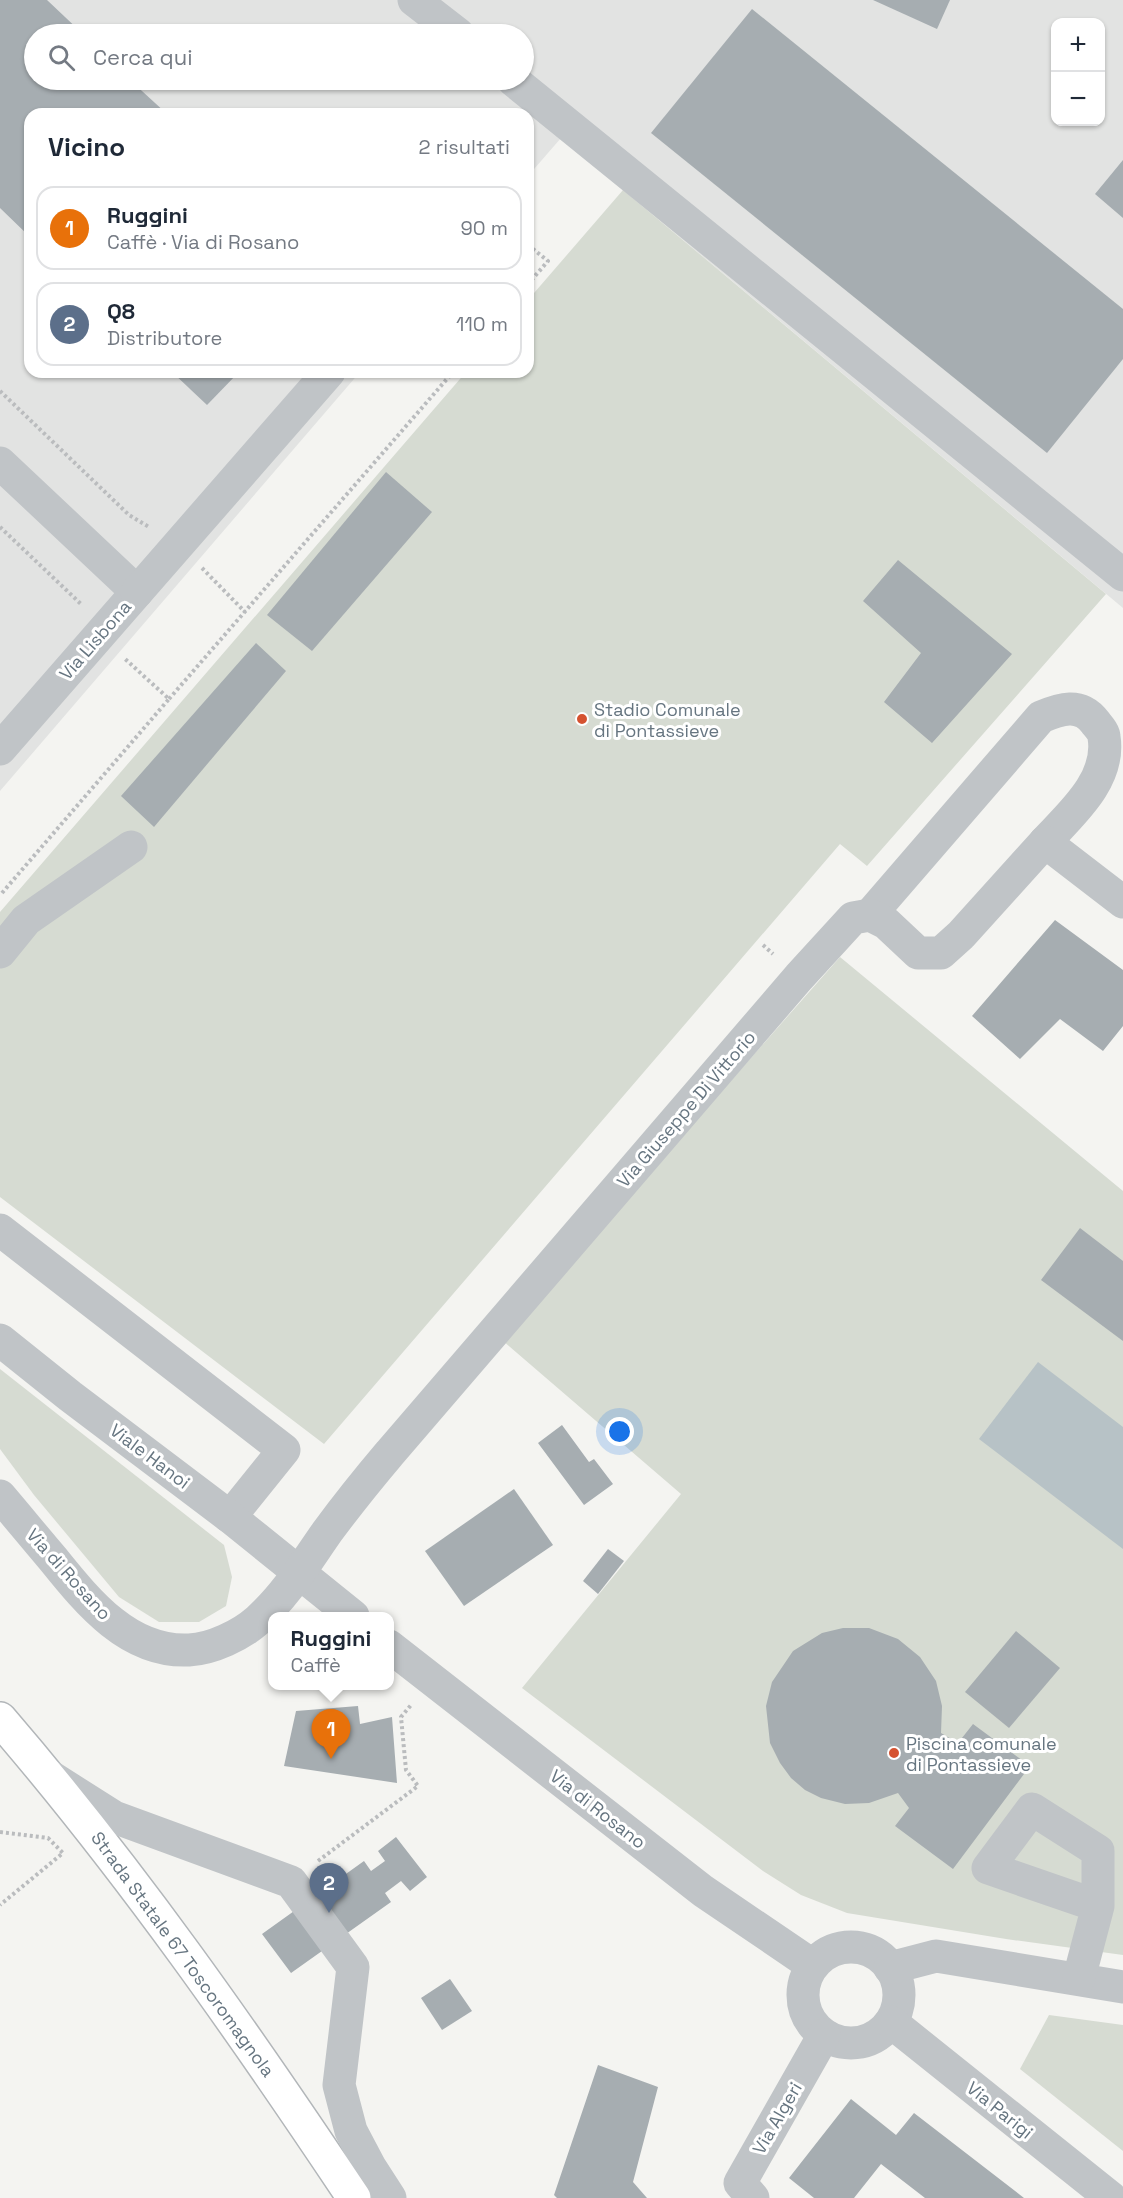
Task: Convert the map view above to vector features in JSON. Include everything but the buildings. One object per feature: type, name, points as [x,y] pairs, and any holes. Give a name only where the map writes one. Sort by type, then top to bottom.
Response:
[{"type":"main road","name":"Strada Statale 67 Toscoromagnola","points":[[0,1719],[133,1882],[293,2107],[354,2198]]},
{"type":"street","points":[[414,0],[445,24]]},
{"type":"street","points":[[525,90],[1123,575]]},
{"type":"street","points":[[137,591],[324,378]]},
{"type":"street","name":"Via Lisbona","points":[[0,463],[137,591],[0,749]]},
{"type":"street","points":[[1065,708],[1089,714],[1105,735],[1104,762],[1088,795],[961,935],[941,953],[918,953],[886,924],[870,915],[1041,717],[1065,708]]},
{"type":"street","points":[[1045,842],[1123,902]]},
{"type":"street","points":[[0,952],[26,920],[131,847]]},
{"type":"street","name":"Via Giuseppe Di Vittorio","points":[[298,1573],[352,1497],[799,977],[853,918],[870,915]]},
{"type":"street","points":[[0,1230],[284,1450],[230,1517]]},
{"type":"street","name":"Viale Hanoi","points":[[0,1340],[230,1517],[298,1573]]},
{"type":"street","name":"Via di Rosano","points":[[0,1496],[96,1608],[115,1625],[150,1644],[171,1649],[191,1650],[214,1644],[237,1634],[255,1623],[274,1605],[298,1573]]},
{"type":"street","points":[[298,1573],[346,1612]]},
{"type":"street","name":"Via di Rosano","points":[[394,1649],[703,1891],[812,1965]]},
{"type":"street","points":[[48,1775],[114,1817],[291,1882],[353,1967],[339,2085],[351,2131],[390,2198]]},
{"type":"street","points":[[1079,1978],[1098,1906]]},
{"type":"street","points":[[858,1947],[872,1951],[890,1968],[898,1989],[896,2011],[884,2030],[863,2042],[837,2041],[824,2035],[812,2024],[805,2010],[802,1996],[804,1982],[812,1965],[834,1949],[858,1947]]},
{"type":"street","points":[[890,1968],[936,1956],[1123,1987]]},
{"type":"street","name":"Via Parigi","points":[[891,2022],[1111,2198]]},
{"type":"street","name":"Via Algeri","points":[[753,2198],[740,2183],[824,2035]]},
{"type":"path","points":[[534,250],[548,261],[534,277]]},
{"type":"path","points":[[0,896],[448,378]]},
{"type":"path","points":[[0,391],[129,515],[153,530]]},
{"type":"path","points":[[0,527],[84,607],[77,614]]},
{"type":"path","points":[[202,568],[245,612]]},
{"type":"path","points":[[118,652],[169,699]]},
{"type":"path","points":[[291,1882],[418,1786],[406,1770],[401,1717],[415,1701]]},
{"type":"path","points":[[0,1832],[48,1838],[63,1853],[0,1905]]},
{"type":"shaded area","points":[[0,0],[1123,0],[1123,608],[561,138],[534,169],[534,108],[24,108],[24,378],[355,378],[0,791]]},
{"type":"shaded area","name":"Stadio Comunale di Pontassieve","points":[[623,190],[1106,594],[867,866],[840,844],[324,1444],[0,1197],[0,912],[461,378],[534,378],[534,293]]},
{"type":"shaded area","points":[[840,957],[1123,1191],[1123,1955],[847,1913],[801,1895],[763,1871],[522,1688],[681,1494],[502,1340]]},
{"type":"shaded area","points":[[1038,1362],[1123,1427],[1123,1549],[979,1439]]},
{"type":"shaded area","points":[[0,1369],[224,1545],[232,1577],[226,1606],[199,1622],[159,1622],[119,1597],[34,1495],[0,1449]]},
{"type":"shaded area","points":[[1049,2015],[1123,2025],[1123,2151],[1020,2069]]},
{"type":"place","name":"Stadio Comunale di Pontassieve","points":[[582,719]]},
{"type":"place","name":"Piscina comunale di Pontassieve","points":[[894,1753]]},
{"type":"place","name":"Ruggini","points":[[331,1759]]},
{"type":"place","name":"Q8","points":[[329,1913]]}]
